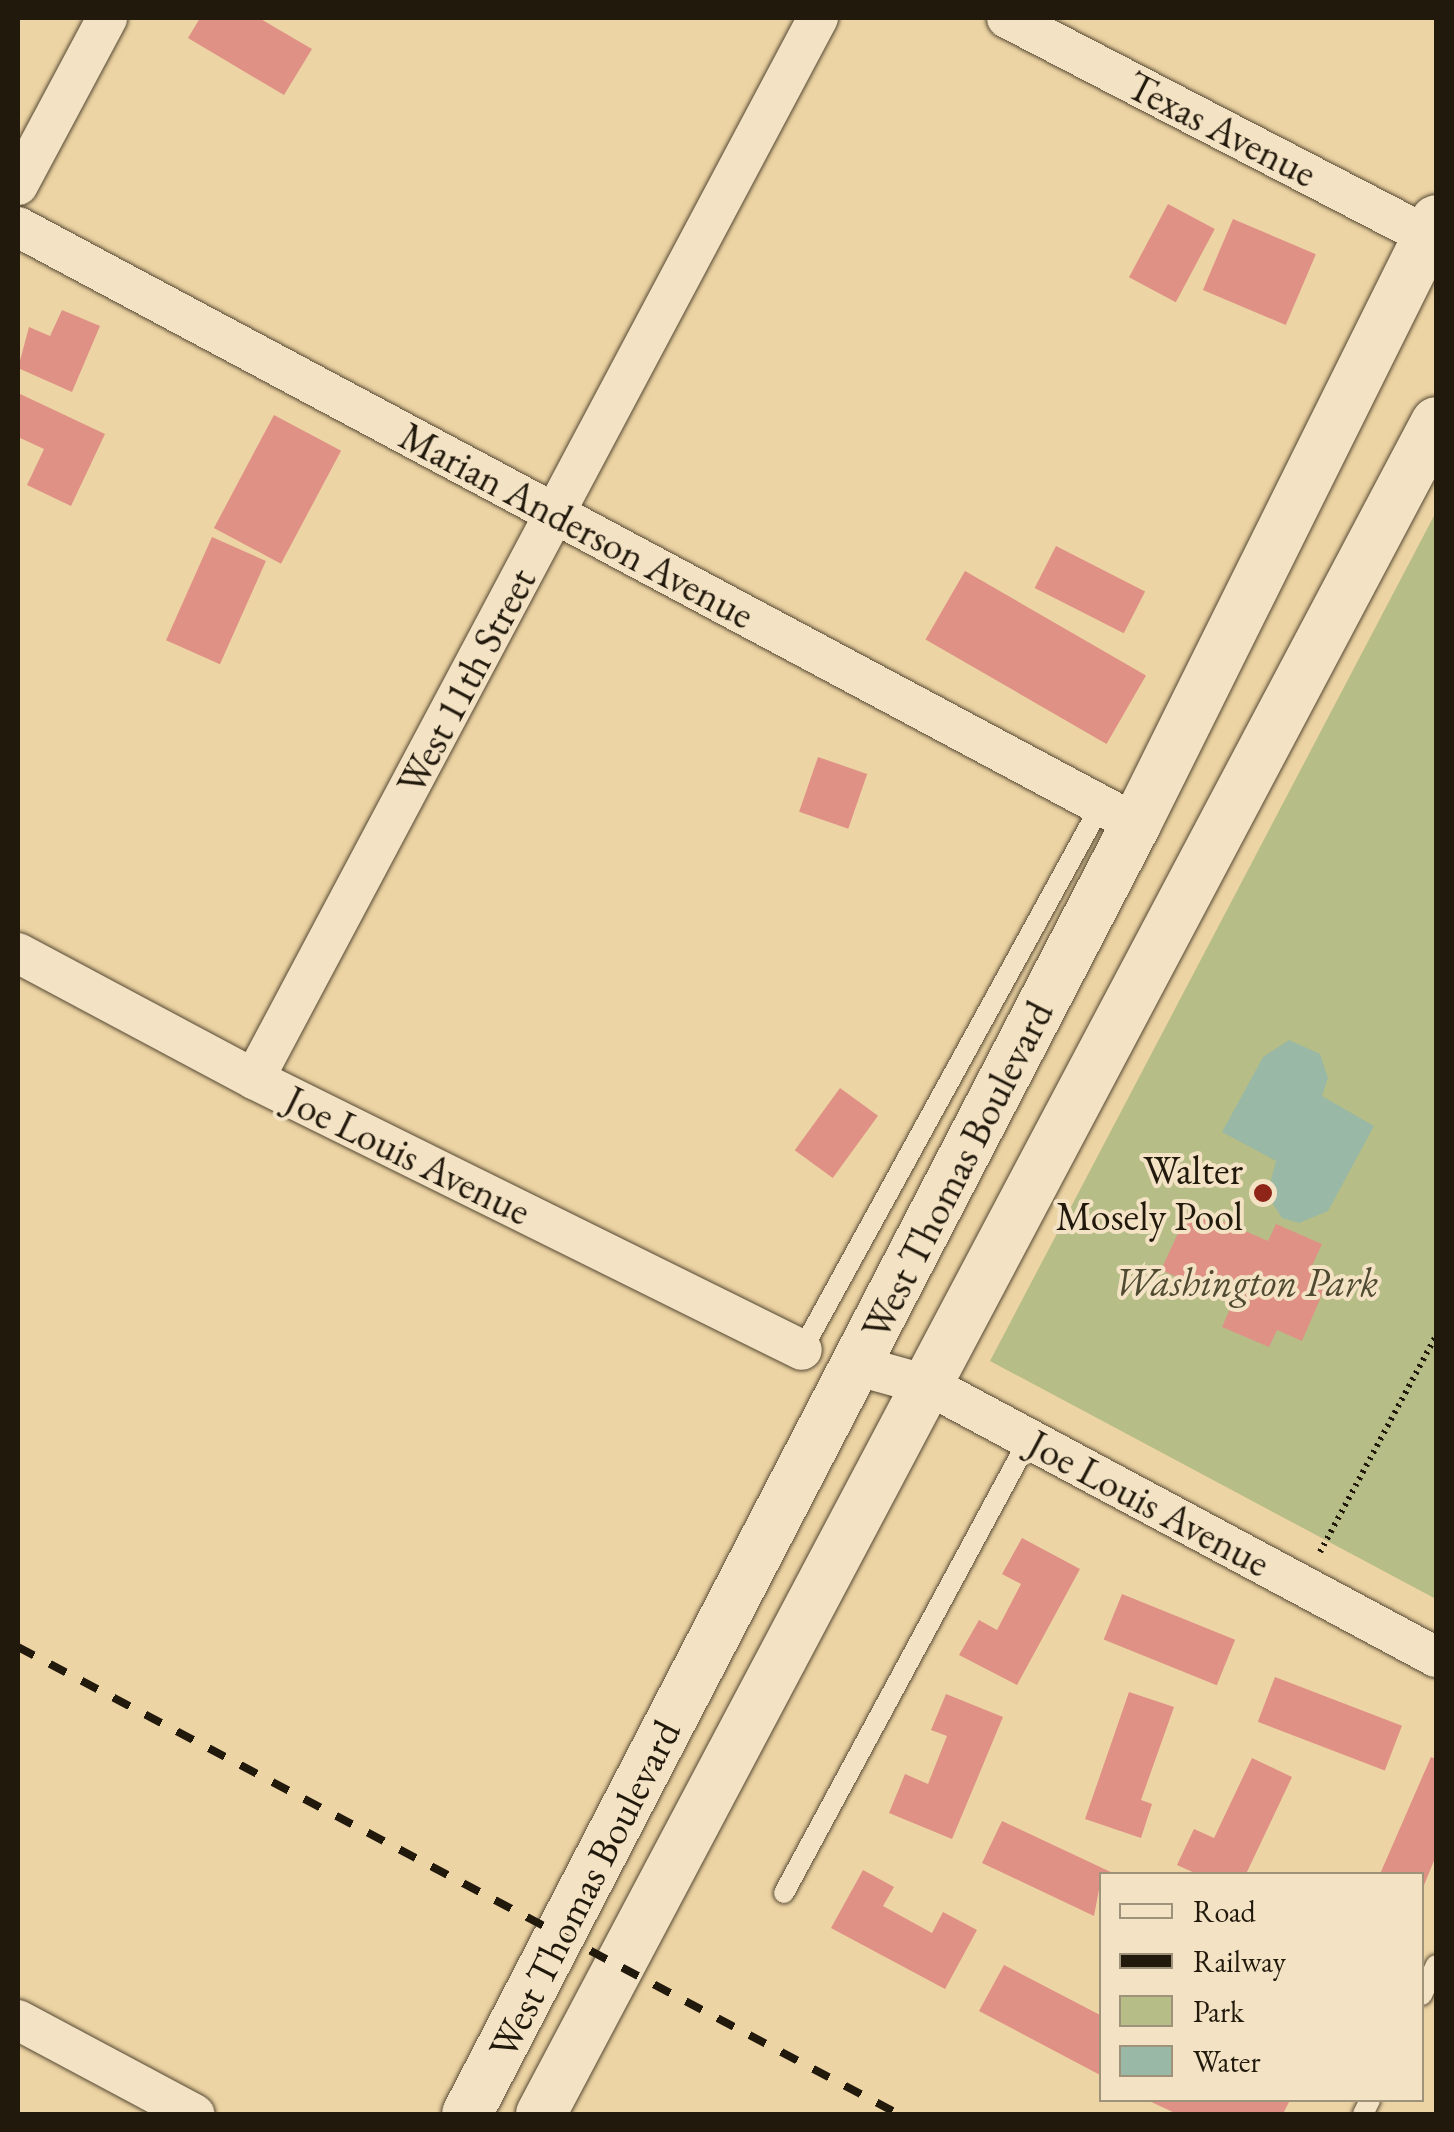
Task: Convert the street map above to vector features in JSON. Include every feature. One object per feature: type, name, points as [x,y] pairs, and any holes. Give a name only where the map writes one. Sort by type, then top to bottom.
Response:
[{"type":"street","points":[[18,185],[106,18]]},
{"type":"street","name":"West 11th Street","points":[[254,1080],[818,18]]},
{"type":"street","name":"Texas Avenue","points":[[1007,18],[1434,232]]},
{"type":"street","name":"Marian Anderson Avenue","points":[[18,227],[1119,814]]},
{"type":"street","name":"West Thomas Boulevard","points":[[467,2114],[856,1365],[1119,814],[1434,232]]},
{"type":"street","name":"West Thomas Boulevard","points":[[541,2114],[930,1386],[1436,422]]},
{"type":"street","name":"Joe Louis Avenue","points":[[18,953],[254,1080],[802,1350]]},
{"type":"street","name":"Joe Louis Avenue","points":[[856,1365],[930,1386],[1436,1658]]},
{"type":"street","points":[[18,2020],[194,2114]]},
{"type":"lane","points":[[802,1350],[1119,814]]},
{"type":"lane","points":[[784,1893],[1029,1439]]},
{"type":"lane","points":[[1424,1991],[1436,1965]]},
{"type":"path","points":[[1320,1552],[1436,1336]]},
{"type":"green space","name":"Washington Park","points":[[1436,512],[1436,1599],[990,1361]]},
{"type":"water","points":[[1289,1040],[1320,1054],[1328,1078],[1322,1096],[1374,1126],[1328,1211],[1299,1223],[1282,1218],[1267,1195],[1276,1161],[1222,1132],[1263,1057]]},
{"type":"building","points":[[200,18],[259,18],[312,49],[284,95],[188,38]]},
{"type":"building","points":[[1168,204],[1215,229],[1176,302],[1129,277]]},
{"type":"building","points":[[1233,219],[1316,254],[1286,325],[1203,290]]},
{"type":"building","points":[[62,310],[100,326],[72,392],[18,368],[29,327],[50,336]]},
{"type":"building","points":[[18,393],[105,434],[71,506],[27,485],[44,449],[18,437]]},
{"type":"building","points":[[274,415],[341,451],[281,564],[214,528]]},
{"type":"building","points":[[212,537],[266,561],[220,664],[166,640]]},
{"type":"building","points":[[1056,546],[1145,591],[1124,633],[1035,588]]},
{"type":"building","points":[[965,571],[1146,676],[1106,744],[926,639]]},
{"type":"building","points":[[818,757],[867,774],[848,829],[799,812]]},
{"type":"building","points":[[840,1088],[878,1116],[833,1178],[795,1150]]},
{"type":"building","points":[[1190,1207],[1268,1241],[1276,1224],[1322,1244],[1311,1268],[1330,1276],[1302,1341],[1277,1330],[1269,1347],[1222,1327],[1233,1302],[1161,1270]]},
{"type":"building","points":[[1022,1538],[1080,1569],[1017,1685],[959,1655],[979,1620],[997,1630],[1021,1584],[1002,1574]]},
{"type":"building","points":[[1122,1594],[1235,1640],[1217,1685],[1104,1639]]},
{"type":"building","points":[[1275,1677],[1402,1726],[1385,1771],[1258,1722]]},
{"type":"building","points":[[1129,1692],[1174,1707],[1141,1800],[1152,1804],[1141,1838],[1085,1819]]},
{"type":"building","points":[[946,1694],[1003,1717],[952,1839],[889,1813],[905,1774],[928,1784],[947,1736],[931,1730]]},
{"type":"building","points":[[1431,1757],[1436,1759],[1436,1856],[1424,1885],[1424,1872],[1381,1872]]},
{"type":"building","points":[[1252,1758],[1292,1777],[1247,1872],[1193,1872],[1177,1865],[1194,1829],[1214,1838]]},
{"type":"building","points":[[1002,1821],[1111,1872],[1099,1872],[1094,1916],[982,1863]]},
{"type":"building","points":[[863,1870],[894,1887],[883,1906],[932,1933],[943,1912],[977,1930],[945,1989],[831,1928]]},
{"type":"building","points":[[1004,1965],[1099,2014],[1099,2074],[979,2011]]},
{"type":"building","points":[[1151,2102],[1289,2102],[1283,2114],[1177,2114]]},
{"type":"railway","points":[[18,1647],[898,2114]]},
{"type":"place","name":"Walter Mosely Pool","points":[[1263,1193]]}]
